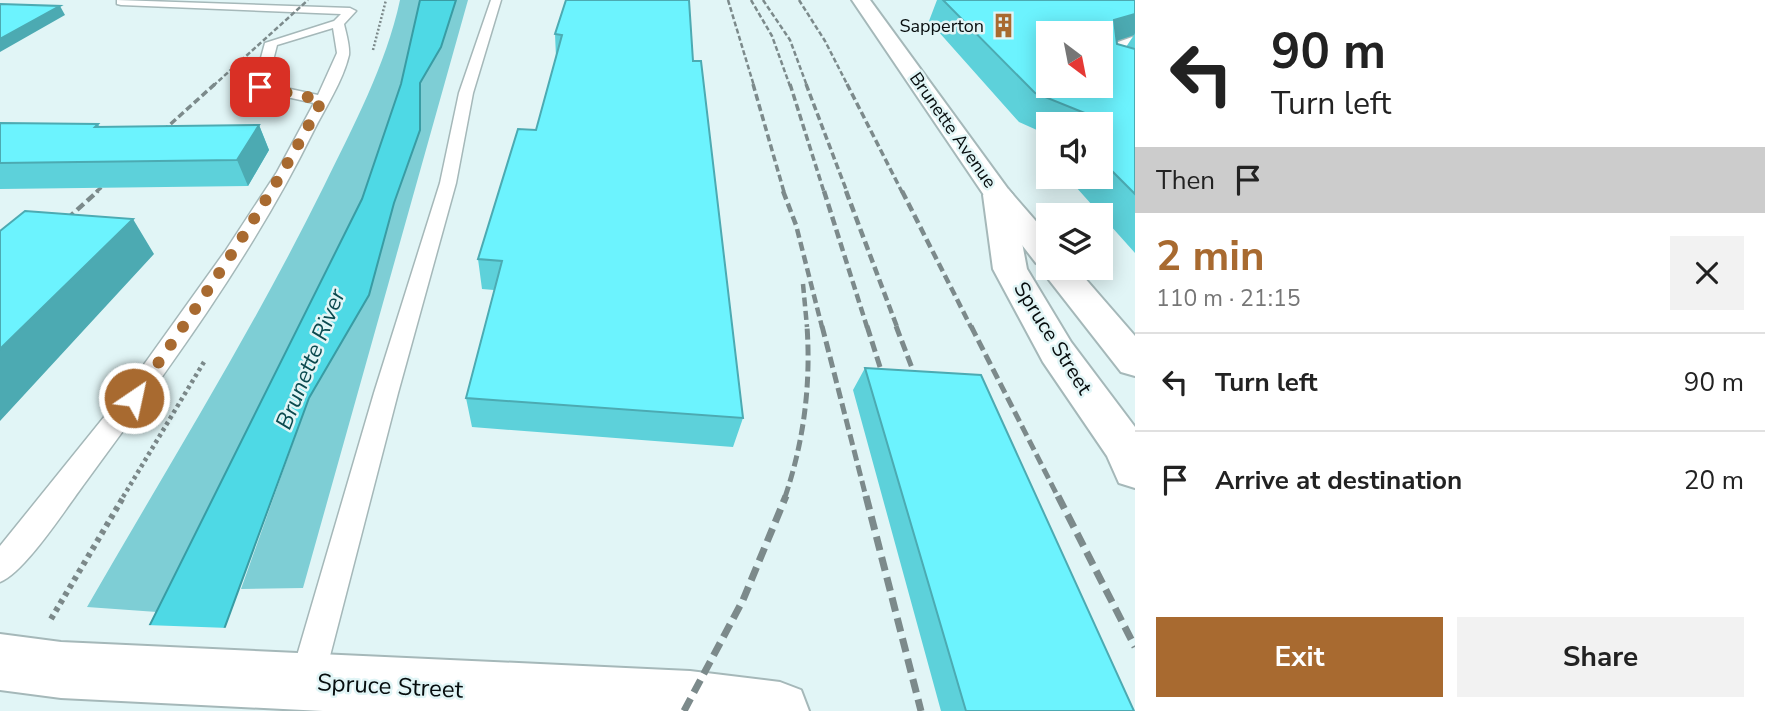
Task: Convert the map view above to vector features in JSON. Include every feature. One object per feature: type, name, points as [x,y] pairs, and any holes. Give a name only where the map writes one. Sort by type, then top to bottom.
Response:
[{"type":"street","name":"Brunette Avenue","points":[[862,0],[998,195],[1036,241]]},
{"type":"street","points":[[1113,50],[1135,42]]},
{"type":"street","points":[[1113,67],[1122,70]]},
{"type":"street","name":"Spruce Street","points":[[998,195],[1010,269],[1057,352],[1125,447],[1135,469]]},
{"type":"street","points":[[1068,280],[1135,362]]},
{"type":"street","name":"Spruce Street","points":[[0,662],[61,670],[690,700],[780,711]]},
{"type":"lane","points":[[306,683],[386,393],[448,183],[466,93],[496,0]]},
{"type":"lane","points":[[121,2],[348,12]]},
{"type":"lane","points":[[0,568],[43,517],[134,398],[270,195],[322,100],[343,53],[348,12]]},
{"type":"lane","points":[[322,100],[260,87],[271,43],[348,12]]},
{"type":"shaded area","points":[[400,0],[420,0],[401,84],[362,199],[157,612],[87,607],[239,346],[297,240],[368,95]]},
{"type":"shaded area","points":[[456,0],[468,0],[303,588],[241,589],[309,398],[369,295],[394,203],[420,130],[420,83],[441,47]]},
{"type":"water","name":"Brunette River","points":[[420,0],[456,0],[441,47],[420,83],[420,130],[394,203],[369,295],[309,398],[194,711],[107,711],[362,199],[401,84]]},
{"type":"pier","points":[[146,625],[229,628],[198,711],[103,711]]},
{"type":"building","points":[[566,0],[689,0],[693,61],[701,61],[743,418],[466,398],[502,261],[478,259],[518,129],[536,130],[562,35],[555,34]]},
{"type":"building","points":[[943,0],[1135,0],[1135,14],[1114,20],[1117,44],[1135,49],[1135,194],[1113,172],[1113,112],[1082,112],[1047,98],[1113,98],[1113,21],[1036,21],[1036,93]]},
{"type":"building","points":[[0,4],[60,6],[0,39]]},
{"type":"building","points":[[0,123],[98,124],[95,127],[259,125],[237,160],[0,163]]},
{"type":"building","points":[[25,211],[133,219],[0,349],[0,231]]},
{"type":"building","points":[[865,368],[981,375],[1134,711],[966,711]]},
{"type":"railway","points":[[213,86],[308,0]]},
{"type":"railway","points":[[728,0],[754,86]]},
{"type":"railway","points":[[751,0],[772,36],[790,86]]},
{"type":"railway","points":[[763,0],[790,40],[807,86]]},
{"type":"railway","points":[[799,0],[825,41],[848,86]]},
{"type":"railway","points":[[155,138],[215,84]]},
{"type":"railway","points":[[753,84],[784,192]]},
{"type":"railway","points":[[790,84],[824,192]]},
{"type":"railway","points":[[806,84],[847,192]]},
{"type":"railway","points":[[847,84],[902,192]]},
{"type":"railway","points":[[96,192],[117,174]]},
{"type":"railway","points":[[57,228],[98,191]]},
{"type":"railway","points":[[783,191],[796,225],[822,327]]},
{"type":"railway","points":[[824,191],[867,327]]},
{"type":"railway","points":[[846,191],[897,327]]},
{"type":"railway","points":[[902,191],[971,327]]},
{"type":"railway","points":[[803,284],[807,327]]},
{"type":"railway","points":[[785,497],[805,412],[807,326]]},
{"type":"railway","points":[[822,326],[866,497]]},
{"type":"railway","points":[[867,326],[887,389]]},
{"type":"railway","points":[[896,326],[920,389]]},
{"type":"railway","points":[[971,326],[1058,497]]},
{"type":"railway","points":[[684,711],[743,600],[786,496]]},
{"type":"railway","points":[[866,496],[921,711]]},
{"type":"railway","points":[[1058,496],[1135,647]]},
{"type":"place","name":"Sapperton","points":[[1004,26]]},
{"type":"route","points":[[134,398],[234,253],[285,172],[322,100],[260,87]]}]
